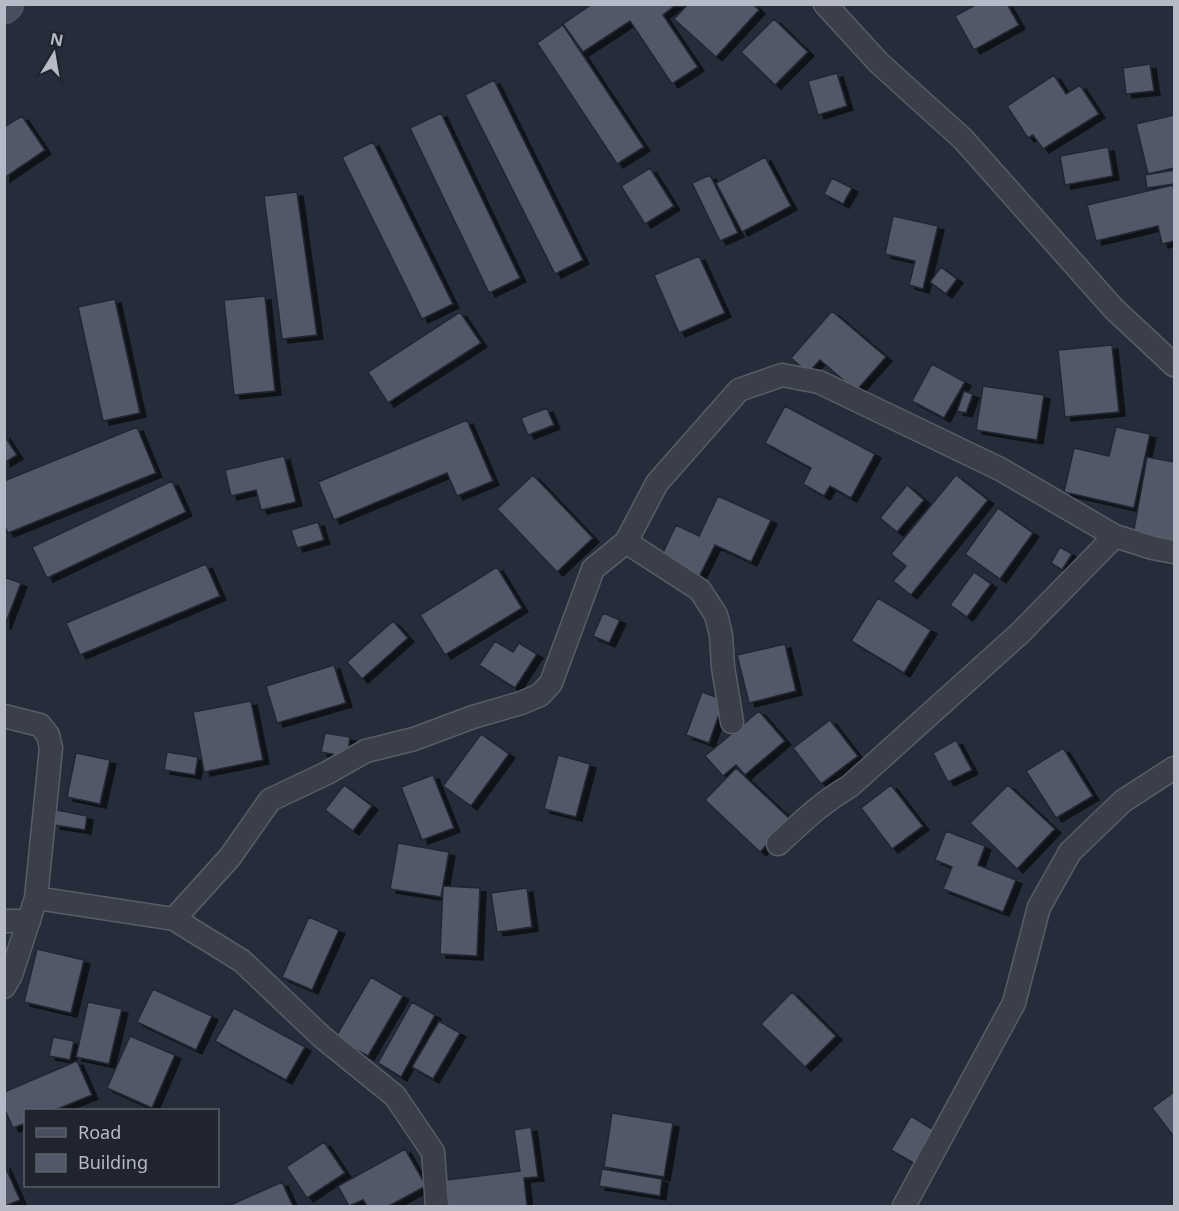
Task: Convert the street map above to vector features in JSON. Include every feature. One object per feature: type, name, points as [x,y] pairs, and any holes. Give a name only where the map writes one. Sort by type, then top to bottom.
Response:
[{"type":"street","points":[[825,4],[879,63],[963,139],[1114,309],[1174,365]]},
{"type":"street","points":[[174,919],[230,856],[270,800],[366,752],[414,739],[540,695],[551,683],[593,569],[626,542],[657,483],[739,390],[782,375],[819,382],[1000,469],[1115,536],[1174,552]]},
{"type":"street","points":[[778,844],[813,811],[850,786],[1019,634],[1115,536]]},
{"type":"street","points":[[626,542],[700,590],[716,615],[721,635],[723,667],[732,722]]},
{"type":"street","points":[[4,716],[40,725],[48,735],[51,747],[36,898],[11,975],[4,987]]},
{"type":"street","points":[[904,1206],[1014,1003],[1039,907],[1070,852],[1123,801],[1174,768]]},
{"type":"street","points":[[36,898],[174,919],[242,962],[322,1037],[395,1096],[433,1152],[437,1206]]},
{"type":"street","points":[[4,921],[29,921]]},
{"type":"building","points":[[592,4],[677,4],[663,15],[698,67],[672,84],[630,21],[583,52],[563,24]]},
{"type":"building","points":[[688,4],[753,4],[759,10],[716,57],[674,19]]},
{"type":"building","points":[[977,4],[1007,4],[1019,25],[974,50],[955,16]]},
{"type":"building","points":[[774,19],[808,52],[775,85],[741,52]]},
{"type":"building","points":[[563,25],[644,147],[617,164],[537,43]]},
{"type":"building","points":[[1150,64],[1154,91],[1126,94],[1123,68]]},
{"type":"building","points":[[837,73],[847,106],[818,115],[808,81]]},
{"type":"building","points":[[1054,75],[1066,94],[1080,85],[1099,114],[1043,149],[1033,135],[1028,138],[1007,106]]},
{"type":"building","points":[[494,80],[583,260],[555,274],[465,95]]},
{"type":"building","points":[[441,113],[520,278],[489,293],[410,128]]},
{"type":"building","points":[[1174,115],[1174,168],[1148,174],[1136,124]]},
{"type":"building","points":[[22,116],[45,150],[4,178],[4,127]]},
{"type":"building","points":[[373,142],[453,304],[422,319],[342,157]]},
{"type":"building","points":[[1108,147],[1113,176],[1065,185],[1060,156]]},
{"type":"building","points":[[765,157],[791,206],[742,232],[716,183]]},
{"type":"building","points":[[650,168],[674,206],[645,224],[621,186]]},
{"type":"building","points":[[1174,170],[1174,184],[1147,188],[1145,175]]},
{"type":"building","points":[[710,175],[738,233],[720,241],[692,183]]},
{"type":"building","points":[[832,178],[852,188],[843,204],[824,194]]},
{"type":"building","points":[[1173,185],[1174,241],[1162,244],[1158,226],[1096,241],[1087,205]]},
{"type":"building","points":[[297,192],[317,335],[282,339],[264,196]]},
{"type":"building","points":[[893,216],[938,226],[923,289],[909,285],[915,261],[885,254]]},
{"type":"building","points":[[699,256],[725,313],[679,333],[654,275]]},
{"type":"building","points":[[941,267],[957,279],[946,294],[930,282]]},
{"type":"building","points":[[265,296],[275,391],[234,395],[224,300]]},
{"type":"building","points":[[115,299],[140,413],[103,421],[78,307]]},
{"type":"building","points":[[832,311],[886,357],[856,391],[820,360],[808,373],[791,358]]},
{"type":"building","points":[[460,312],[481,343],[388,403],[368,372]]},
{"type":"building","points":[[1112,345],[1119,412],[1065,417],[1058,350]]},
{"type":"building","points":[[932,364],[965,382],[944,418],[912,401]]},
{"type":"building","points":[[983,386],[1044,395],[1037,440],[976,430]]},
{"type":"building","points":[[964,391],[973,394],[966,413],[957,411]]},
{"type":"building","points":[[785,406],[875,454],[851,498],[830,486],[824,496],[803,484],[811,468],[765,443]]},
{"type":"building","points":[[547,408],[554,425],[528,435],[521,418]]},
{"type":"building","points":[[467,420],[493,481],[457,496],[447,473],[334,520],[318,482]]},
{"type":"building","points":[[137,427],[156,473],[8,533],[4,525],[4,481]]},
{"type":"building","points":[[1116,427],[1150,434],[1134,508],[1064,492],[1074,448],[1109,456]]},
{"type":"building","points":[[4,435],[17,455],[4,463]]},
{"type":"building","points":[[284,456],[296,502],[261,510],[256,490],[231,496],[225,470]]},
{"type":"building","points":[[1147,457],[1174,462],[1174,542],[1133,535]]},
{"type":"building","points":[[533,475],[593,538],[557,572],[497,509]]},
{"type":"building","points":[[956,475],[988,500],[911,595],[893,581],[906,566],[891,554]]},
{"type":"building","points":[[172,481],[186,512],[47,578],[32,547]]},
{"type":"building","points":[[907,485],[924,500],[897,532],[880,518]]},
{"type":"building","points":[[718,496],[771,520],[751,562],[715,545],[699,577],[660,559],[676,525],[699,536]]},
{"type":"building","points":[[998,508],[1033,533],[1000,579],[965,554]]},
{"type":"building","points":[[318,522],[324,540],[297,548],[291,530]]},
{"type":"building","points":[[1060,547],[1072,554],[1062,570],[1051,563]]},
{"type":"building","points":[[206,564],[220,596],[80,655],[66,623]]},
{"type":"building","points":[[497,567],[522,608],[445,655],[420,615]]},
{"type":"building","points":[[974,572],[991,584],[967,617],[950,605]]},
{"type":"building","points":[[4,577],[21,583],[5,625],[4,625]]},
{"type":"building","points":[[878,598],[931,630],[904,673],[851,641]]},
{"type":"building","points":[[603,613],[620,620],[609,643],[593,636]]},
{"type":"building","points":[[393,621],[408,638],[362,679],[347,662]]},
{"type":"building","points":[[495,641],[513,652],[519,643],[537,654],[515,688],[479,665]]},
{"type":"building","points":[[785,644],[796,691],[749,703],[737,655]]},
{"type":"building","points":[[334,665],[346,703],[277,723],[266,686]]},
{"type":"building","points":[[702,692],[724,700],[709,743],[686,735]]},
{"type":"building","points":[[251,701],[263,760],[204,772],[193,712]]},
{"type":"building","points":[[759,711],[785,741],[745,775],[736,765],[723,776],[705,756]]},
{"type":"building","points":[[830,720],[858,756],[821,784],[793,748]]},
{"type":"building","points":[[325,733],[350,737],[347,757],[321,752]]},
{"type":"building","points":[[481,734],[509,754],[471,806],[443,786]]},
{"type":"building","points":[[956,740],[972,770],[948,782],[933,753]]},
{"type":"building","points":[[1063,748],[1093,796],[1056,818],[1026,771]]},
{"type":"building","points":[[167,752],[198,757],[195,775],[164,770]]},
{"type":"building","points":[[76,753],[110,760],[100,804],[67,797]]},
{"type":"building","points":[[558,755],[590,764],[576,817],[544,809]]},
{"type":"building","points":[[736,768],[790,819],[760,852],[705,800]]},
{"type":"building","points":[[433,775],[454,828],[422,840],[401,787]]},
{"type":"building","points":[[344,785],[372,806],[353,831],[325,810]]},
{"type":"building","points":[[891,785],[923,826],[892,849],[861,808]]},
{"type":"building","points":[[1008,785],[1055,829],[1017,869],[970,823]]},
{"type":"building","points":[[57,810],[87,816],[85,830],[54,825]]},
{"type":"building","points":[[946,831],[985,846],[978,865],[1016,880],[1003,912],[943,889],[952,867],[935,860]]},
{"type":"building","points":[[398,843],[449,852],[441,897],[390,889]]},
{"type":"building","points":[[443,886],[480,888],[477,956],[440,954]]},
{"type":"building","points":[[527,888],[532,927],[497,932],[491,893]]},
{"type":"building","points":[[309,917],[339,930],[312,990],[282,977]]},
{"type":"building","points":[[37,949],[84,960],[71,1013],[24,1002]]},
{"type":"building","points":[[371,977],[403,996],[368,1056],[335,1038]]},
{"type":"building","points":[[153,989],[212,1016],[196,1050],[137,1022]]},
{"type":"building","points":[[792,992],[836,1036],[805,1067],[761,1024]]},
{"type":"building","points":[[88,1002],[122,1009],[109,1064],[76,1057]]},
{"type":"building","points":[[412,1002],[435,1015],[401,1077],[378,1063]]},
{"type":"building","points":[[234,1008],[305,1047],[286,1080],[215,1041]]},
{"type":"building","points":[[439,1021],[460,1033],[433,1079],[412,1067]]},
{"type":"building","points":[[130,1036],[175,1055],[152,1108],[107,1088]]},
{"type":"building","points":[[53,1037],[74,1041],[70,1060],[49,1056]]},
{"type":"building","points":[[77,1061],[92,1095],[57,1109],[24,1109],[24,1124],[13,1128],[4,1108],[4,1092]]},
{"type":"building","points":[[1174,1092],[1174,1137],[1152,1108]]},
{"type":"building","points":[[612,1113],[673,1123],[664,1177],[604,1167]]},
{"type":"building","points":[[911,1116],[937,1132],[917,1165],[891,1150]]},
{"type":"building","points":[[531,1127],[538,1177],[524,1178],[527,1206],[441,1206],[438,1181],[520,1171],[514,1130]]},
{"type":"building","points":[[324,1142],[345,1173],[307,1198],[286,1167]]},
{"type":"building","points":[[405,1149],[426,1186],[389,1206],[367,1206],[363,1200],[349,1206],[338,1186]]},
{"type":"building","points":[[4,1164],[20,1200],[5,1206],[4,1206]]},
{"type":"building","points":[[602,1169],[662,1179],[660,1196],[599,1186]]},
{"type":"building","points":[[282,1182],[293,1206],[228,1206]]}]
